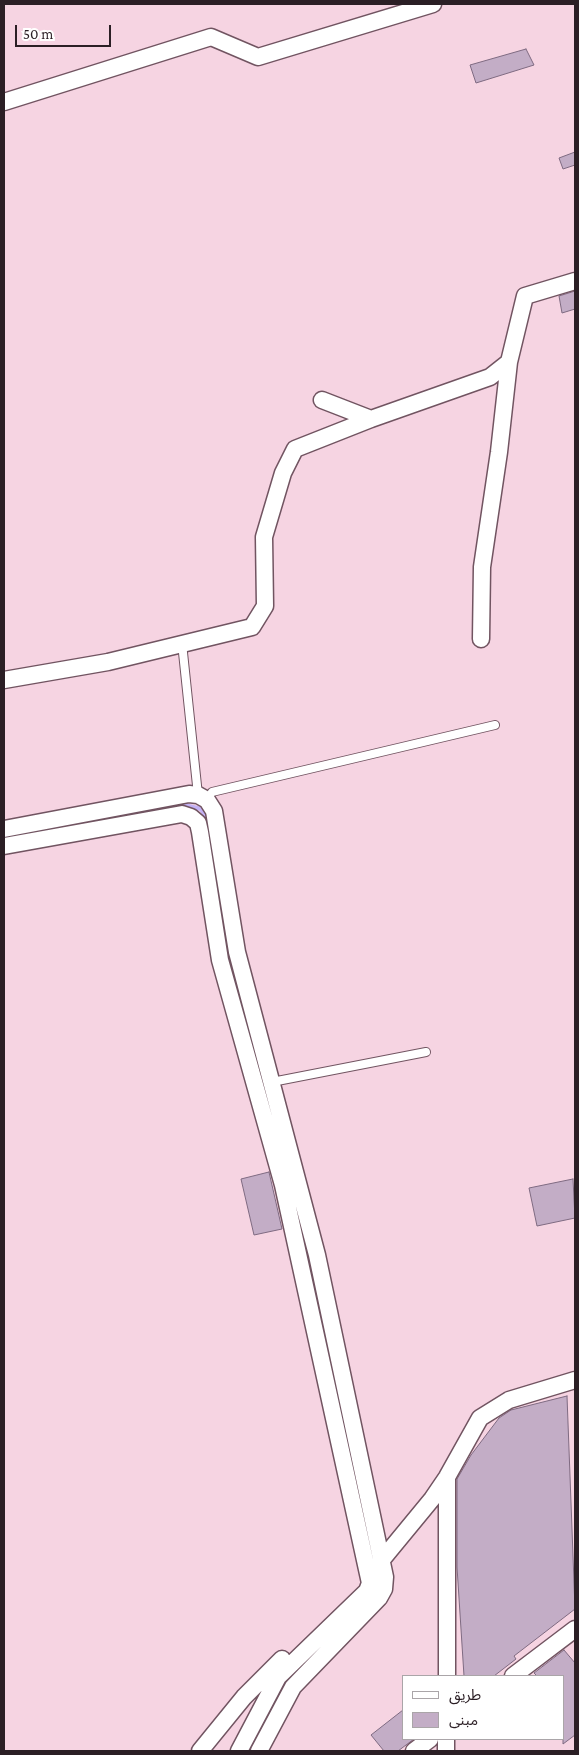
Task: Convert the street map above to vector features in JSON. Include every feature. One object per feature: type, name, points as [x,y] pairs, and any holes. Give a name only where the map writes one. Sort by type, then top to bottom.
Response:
[{"type":"street","points":[[4,102],[211,37],[258,57],[433,4]]},
{"type":"street","points":[[481,639],[482,567],[500,452],[509,362],[525,296],[575,281]]},
{"type":"street","points":[[4,680],[108,662],[252,627],[265,606],[264,537],[283,473],[295,449],[371,419],[490,377],[509,362]]},
{"type":"street","points":[[322,400],[371,419]]},
{"type":"street","points":[[4,829],[189,794],[202,798],[214,811],[237,952],[272,1082],[370,1584],[367,1591],[278,1677],[239,1751]]},
{"type":"street","points":[[4,846],[182,814],[191,817],[198,823],[220,960],[291,1183],[317,1255],[385,1578],[384,1590],[379,1598],[293,1687],[259,1751]]},
{"type":"street","points":[[200,1751],[244,1697],[381,1562],[447,1477],[480,1418],[509,1400],[575,1380]]},
{"type":"street","points":[[447,1477],[447,1675]]},
{"type":"street","points":[[514,1675],[575,1629]]},
{"type":"street","points":[[414,1751],[429,1740]]},
{"type":"lane","points":[[182,643],[202,798],[212,792],[495,725]]},
{"type":"lane","points":[[272,1082],[426,1052]]},
{"type":"building","points":[[526,49],[534,65],[476,83],[470,65]]},
{"type":"building","points":[[575,152],[575,165],[563,169],[559,158]]},
{"type":"building","points":[[575,291],[575,309],[562,313],[559,296]]},
{"type":"building","points":[[269,1172],[282,1229],[254,1235],[241,1179]]},
{"type":"building","points":[[573,1179],[575,1218],[537,1226],[529,1188]]},
{"type":"building","points":[[567,1396],[575,1609],[514,1656],[516,1659],[495,1675],[464,1675],[457,1567],[457,1479],[471,1455],[499,1418],[511,1410]]},
{"type":"building","points":[[564,1650],[575,1663],[575,1735],[563,1744],[564,1675],[536,1675],[534,1673]]},
{"type":"building","points":[[402,1711],[402,1740],[413,1740],[398,1751],[384,1751],[371,1735]]},
{"type":"waterway","points":[[4,837],[185,805],[201,809],[206,817],[228,950],[243,1007]]},
{"type":"waterway","points":[[298,1215],[313,1284]]},
{"type":"waterway","points":[[248,1751],[287,1678]]}]
